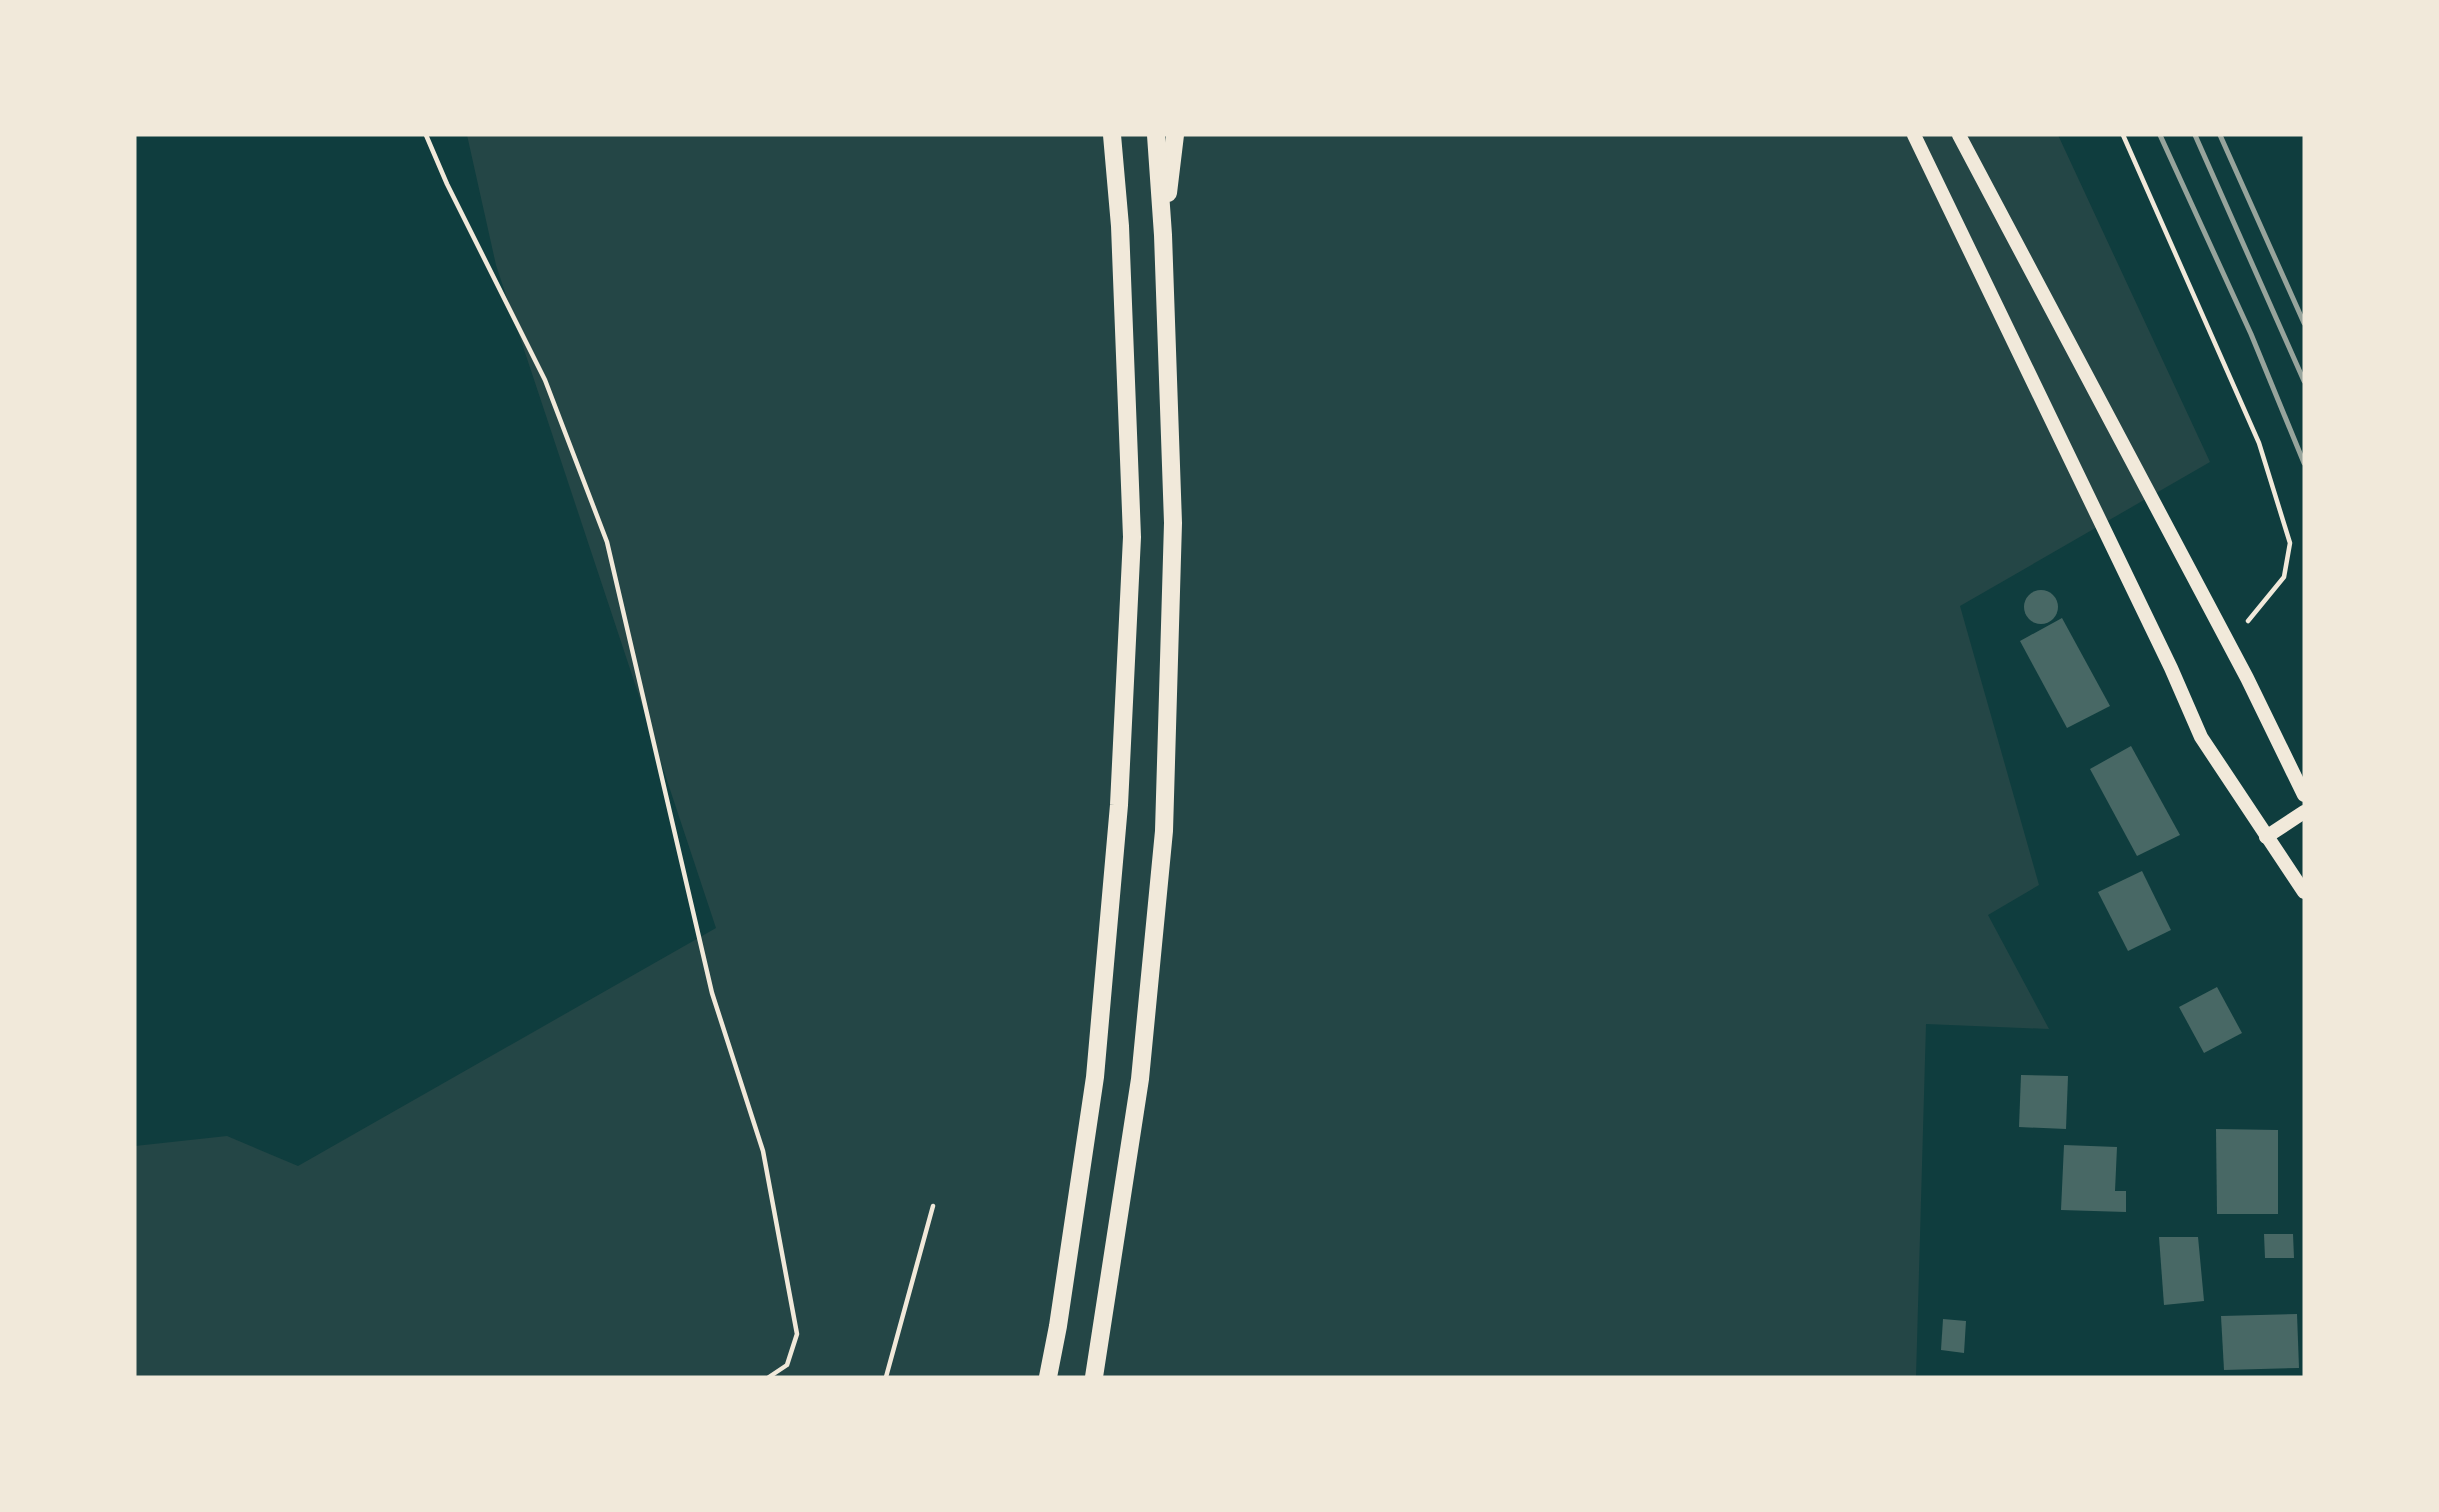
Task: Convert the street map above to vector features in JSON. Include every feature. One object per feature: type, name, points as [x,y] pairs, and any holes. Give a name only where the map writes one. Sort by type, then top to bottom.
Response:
[{"type":"main road","points":[[1048,1377],[1095,1077],[1120,792],[1132,537],[1120,226],[1112,135]]},
{"type":"main road","points":[[1094,1377],[1140,1079],[1164,831],[1173,523],[1163,235],[1156,135]]},
{"type":"main road","points":[[1163,235],[1175,135]]},
{"type":"main road","points":[[1914,135],[2171,668],[2201,737],[2304,892]]},
{"type":"main road","points":[[1959,135],[2228,642],[2304,795]]},
{"type":"main road","points":[[2266,837],[2304,812]]},
{"type":"path","points":[[426,135],[447,184],[545,380],[607,542],[712,993],[763,1151],[797,1334],[787,1365],[769,1377]]},
{"type":"path","points":[[2123,135],[2259,443],[2290,543],[2284,577],[2228,642]]},
{"type":"path","points":[[886,1377],[933,1206]]},
{"type":"shaded area","points":[[467,135],[2058,135],[2210,462],[1960,606],[2039,885],[1988,915],[2049,1029],[1926,1024],[1916,1377],[135,1377],[135,1146],[227,1136],[298,1166],[716,928],[496,265]]},
{"type":"building","points":[[2041,590],[2053,595],[2058,607],[2053,619],[2041,624],[2029,619],[2024,607],[2029,595]]},
{"type":"building","points":[[2062,618],[2110,706],[2067,728],[2020,641]]},
{"type":"building","points":[[2131,746],[2180,835],[2137,856],[2090,769]]},
{"type":"building","points":[[2142,871],[2171,930],[2128,951],[2098,892]]},
{"type":"building","points":[[2217,987],[2242,1033],[2204,1053],[2179,1007]]},
{"type":"building","points":[[2021,1075],[2068,1076],[2066,1129],[2019,1127]]},
{"type":"building","points":[[2216,1129],[2278,1130],[2278,1214],[2217,1214]]},
{"type":"building","points":[[2064,1145],[2117,1147],[2115,1191],[2126,1191],[2126,1212],[2061,1210]]},
{"type":"building","points":[[2264,1234],[2293,1234],[2294,1258],[2265,1258]]},
{"type":"building","points":[[2159,1237],[2198,1237],[2204,1301],[2164,1305]]},
{"type":"building","points":[[2297,1314],[2299,1368],[2224,1370],[2221,1316]]},
{"type":"building","points":[[1943,1319],[1966,1321],[1964,1353],[1941,1350]]},
{"type":"railway","points":[[2160,135],[2251,334],[2304,463]]},
{"type":"railway","points":[[2195,135],[2304,381]]},
{"type":"railway","points":[[2220,135],[2304,323]]}]
